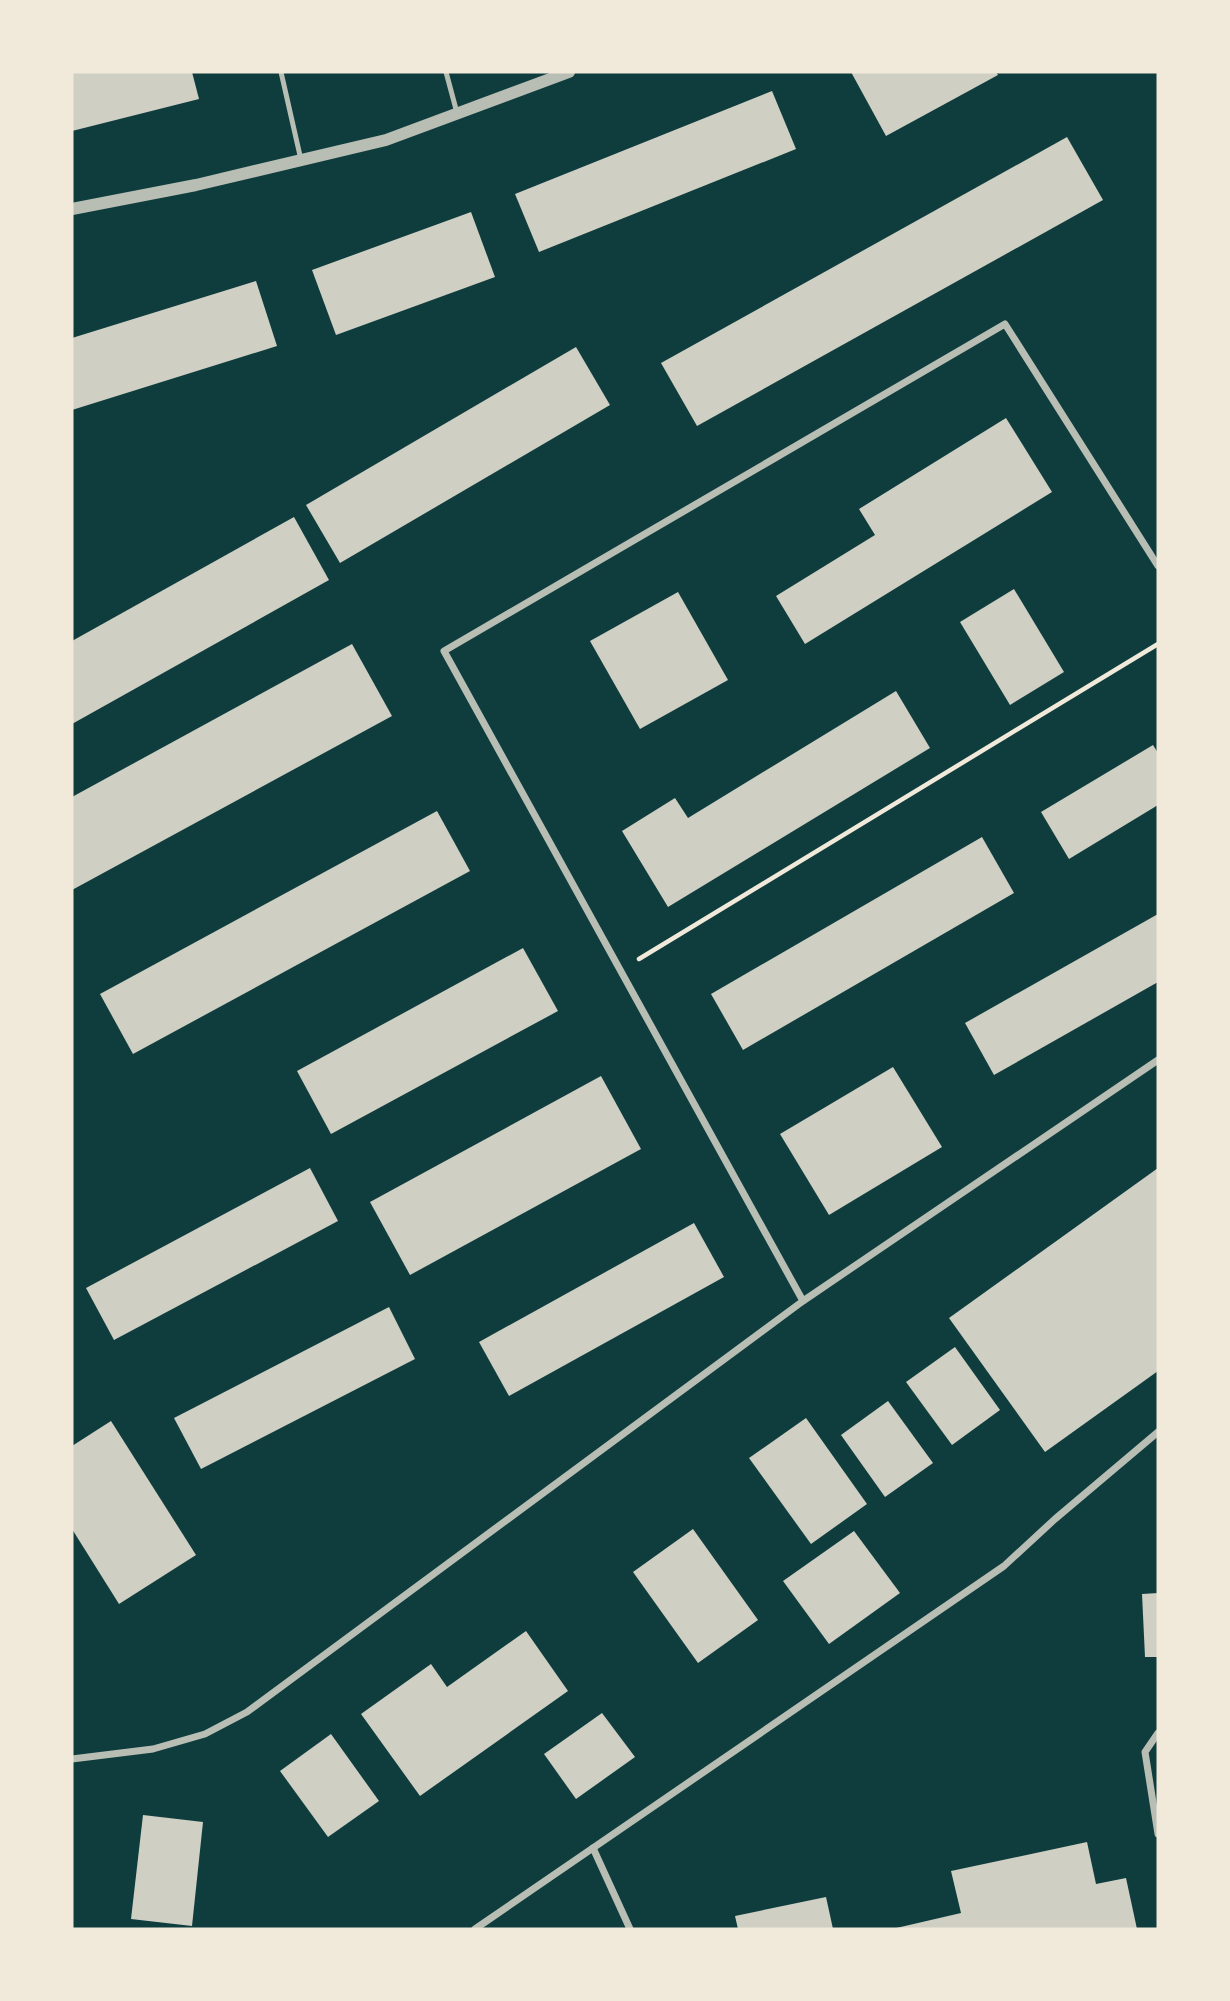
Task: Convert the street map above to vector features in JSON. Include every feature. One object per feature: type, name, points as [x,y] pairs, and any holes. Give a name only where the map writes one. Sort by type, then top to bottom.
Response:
[{"type":"street","points":[[72,209],[196,185],[386,140],[569,72]]},
{"type":"street","points":[[803,1301],[444,651],[1006,324],[1158,566]]},
{"type":"street","points":[[72,1756],[153,1749],[205,1734],[247,1712],[803,1301],[1158,1060]]},
{"type":"street","points":[[475,1929],[1004,1566],[1158,1432]]},
{"type":"street","points":[[1158,1733],[1145,1752],[1158,1834]]},
{"type":"street","points":[[593,1848],[630,1929]]},
{"type":"lane","points":[[281,72],[301,160]]},
{"type":"lane","points":[[446,72],[457,113]]},
{"type":"path","points":[[620,971],[1158,644]]},
{"type":"building","points":[[72,72],[192,72],[199,99],[72,131]]},
{"type":"building","points":[[851,72],[996,72],[998,75],[886,136]]},
{"type":"building","points":[[772,91],[796,149],[539,252],[515,194]]},
{"type":"building","points":[[1067,137],[1103,200],[697,426],[661,363]]},
{"type":"building","points":[[471,212],[495,277],[336,335],[312,270]]},
{"type":"building","points":[[256,281],[277,346],[72,410],[72,338]]},
{"type":"building","points":[[576,347],[610,405],[340,563],[306,505]]},
{"type":"building","points":[[1006,418],[1052,492],[805,644],[776,596],[875,535],[859,509]]},
{"type":"building","points":[[294,517],[329,580],[72,724],[72,641]]},
{"type":"building","points":[[1014,589],[1064,672],[1010,705],[960,622]]},
{"type":"building","points":[[678,592],[728,680],[640,729],[590,641]]},
{"type":"building","points":[[352,644],[392,716],[72,890],[72,797]]},
{"type":"building","points":[[896,691],[930,748],[668,907],[622,831],[675,798],[688,818]]},
{"type":"building","points":[[1153,745],[1158,753],[1158,805],[1069,859],[1041,812]]},
{"type":"building","points":[[437,811],[470,871],[133,1054],[100,994]]},
{"type":"building","points":[[982,837],[1014,893],[743,1050],[711,994]]},
{"type":"building","points":[[1158,914],[1158,982],[994,1075],[965,1023]]},
{"type":"building","points":[[523,948],[558,1011],[331,1134],[297,1071]]},
{"type":"building","points":[[893,1067],[942,1147],[829,1215],[780,1134]]},
{"type":"building","points":[[601,1076],[641,1149],[410,1275],[370,1202]]},
{"type":"building","points":[[310,1168],[338,1221],[114,1340],[86,1288]]},
{"type":"building","points":[[1158,1168],[1158,1371],[1045,1452],[949,1318]]},
{"type":"building","points":[[694,1223],[724,1277],[509,1396],[479,1342]]},
{"type":"building","points":[[389,1307],[415,1359],[201,1469],[174,1418]]},
{"type":"building","points":[[955,1347],[1000,1410],[952,1445],[906,1382]]},
{"type":"building","points":[[888,1401],[933,1463],[885,1497],[841,1435]]},
{"type":"building","points":[[806,1418],[867,1504],[811,1544],[749,1458]]},
{"type":"building","points":[[111,1421],[196,1555],[119,1604],[72,1529],[72,1446]]},
{"type":"building","points":[[693,1529],[758,1620],[698,1663],[633,1572]]},
{"type":"building","points":[[854,1531],[900,1593],[829,1644],[783,1581]]},
{"type":"building","points":[[1158,1593],[1158,1657],[1145,1657],[1142,1594]]},
{"type":"building","points":[[526,1631],[568,1691],[420,1796],[361,1714],[431,1664],[447,1687]]},
{"type":"building","points":[[602,1713],[635,1757],[576,1799],[544,1754]]},
{"type":"building","points":[[331,1734],[379,1801],[328,1837],[280,1771]]},
{"type":"building","points":[[143,1815],[203,1822],[192,1926],[131,1919]]},
{"type":"building","points":[[1087,1842],[1096,1884],[1126,1878],[1137,1929],[892,1929],[961,1913],[951,1871]]},
{"type":"building","points":[[826,1897],[833,1929],[738,1929],[735,1916]]}]
